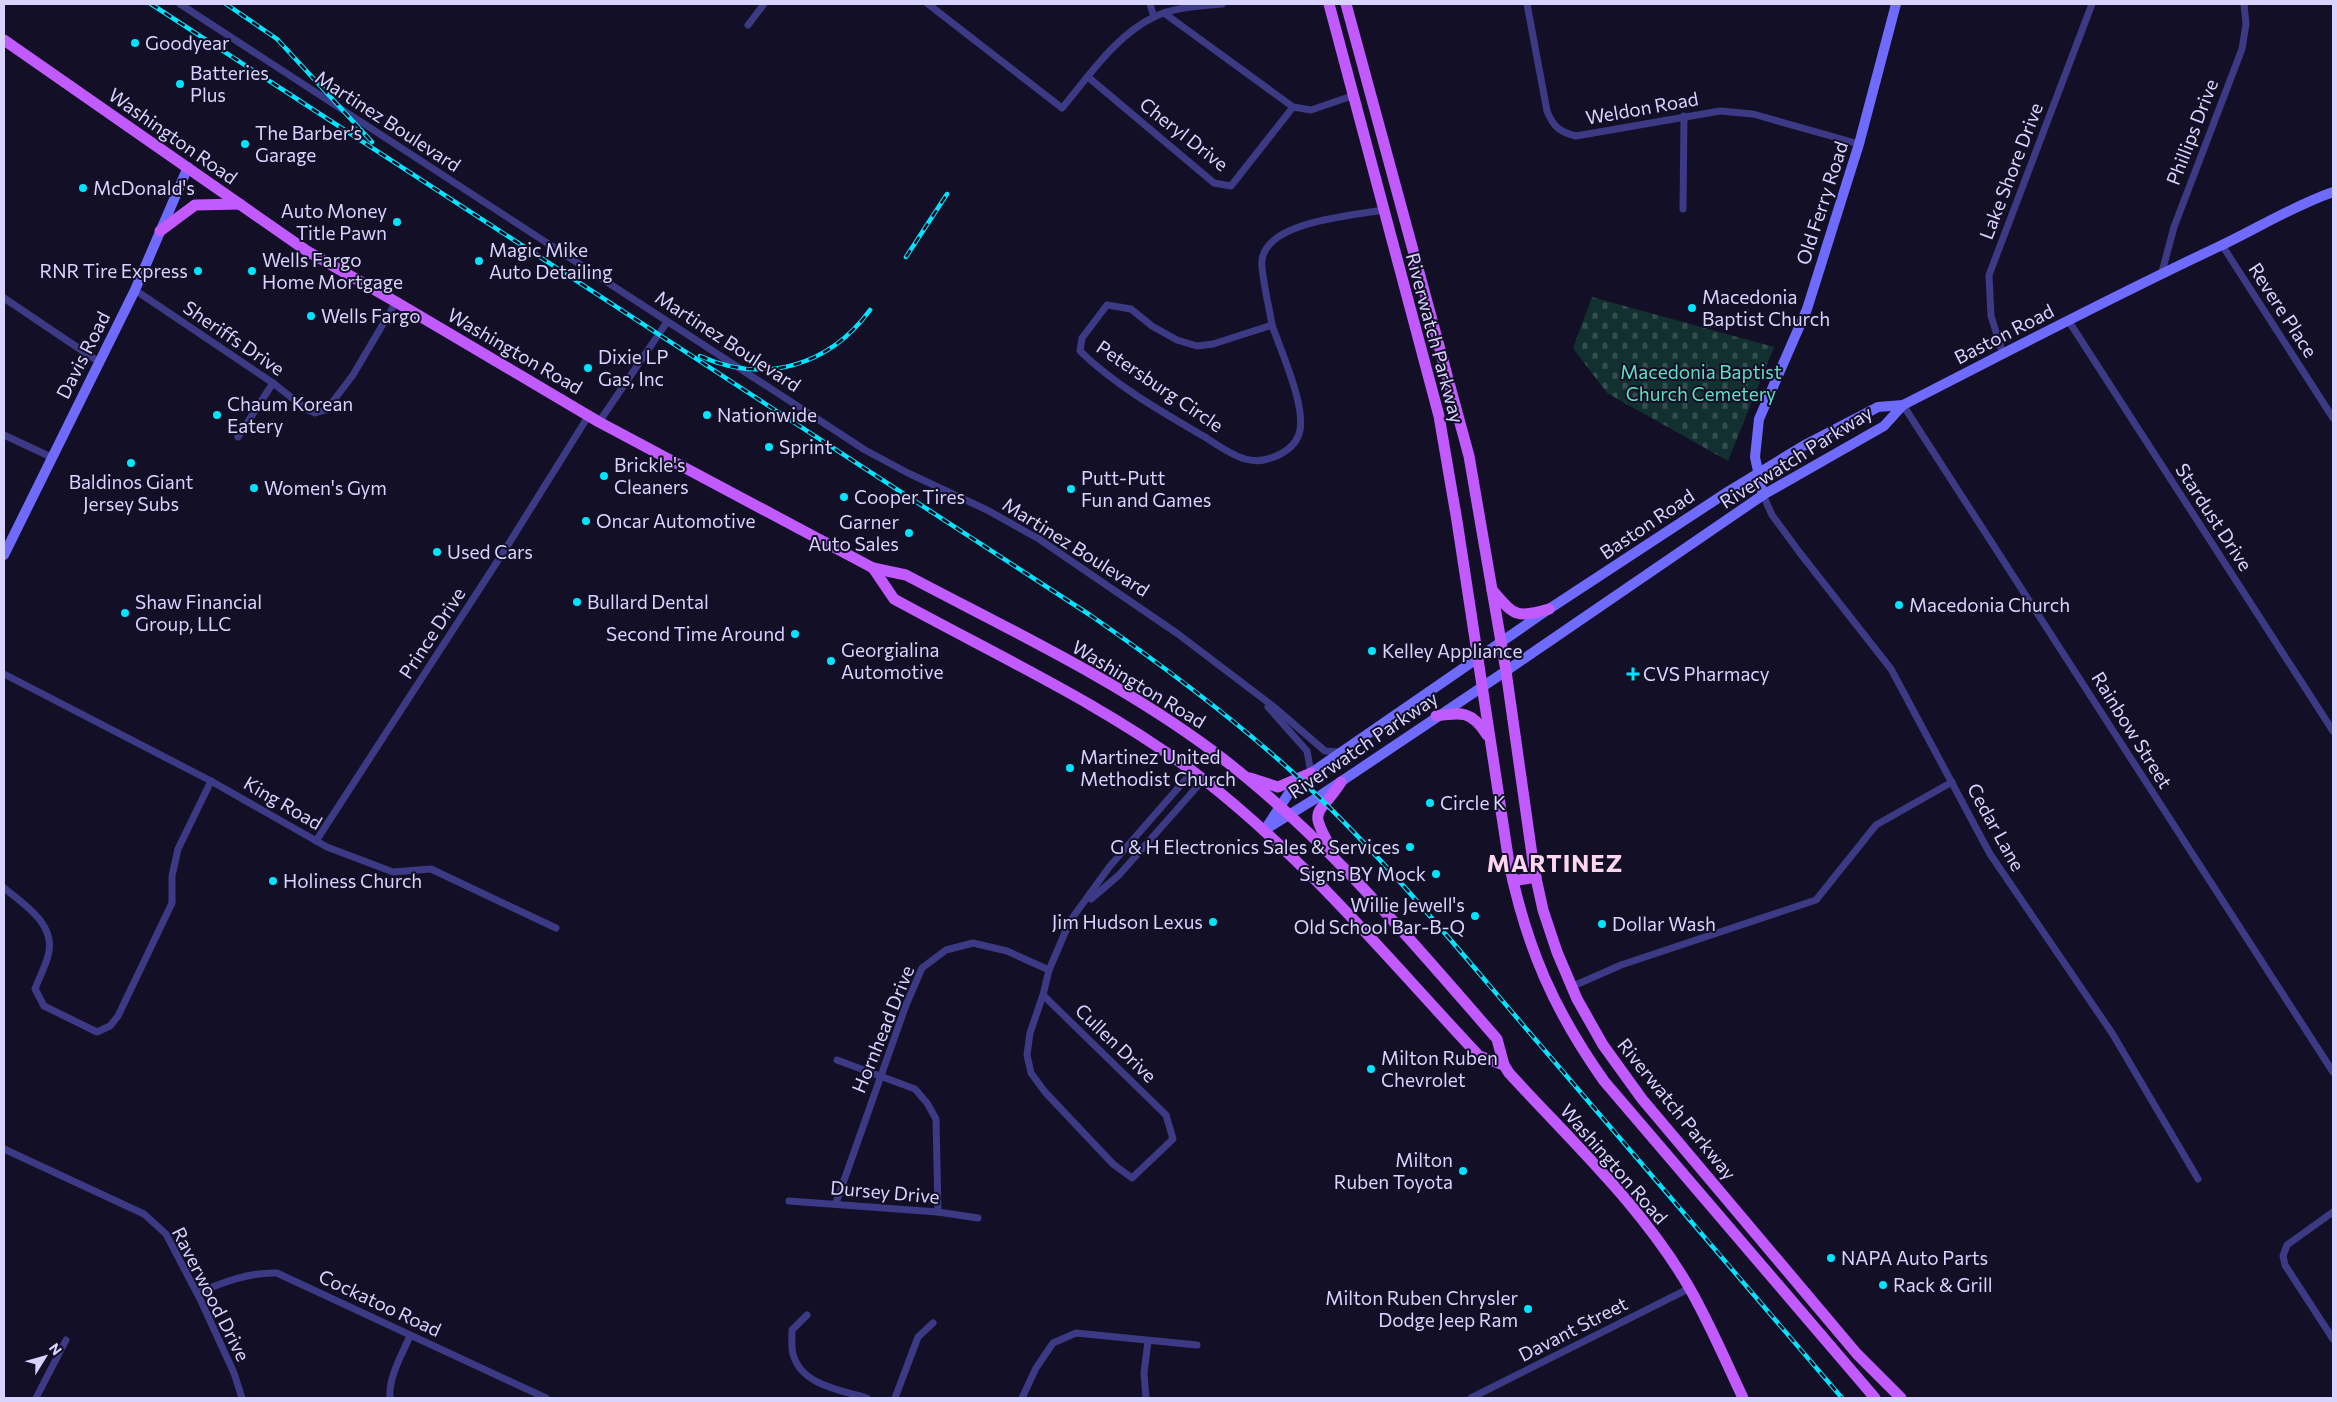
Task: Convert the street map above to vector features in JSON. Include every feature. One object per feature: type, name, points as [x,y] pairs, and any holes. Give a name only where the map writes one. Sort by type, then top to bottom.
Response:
[{"type":"main road","name":"Riverwatch Parkway","points":[[1329,4],[1352,96],[1439,416],[1513,881],[1530,946],[1550,994],[1566,1024],[1604,1081],[1874,1398]]},
{"type":"main road","name":"Riverwatch Parkway","points":[[1346,4],[1458,411],[1480,516],[1506,671],[1536,877],[1543,910],[1571,987],[1603,1045],[1642,1099],[1851,1346],[1901,1398]]},
{"type":"main road","name":"Old Ferry Road","points":[[1763,495],[1755,457],[1759,419],[1807,309],[1859,144],[1896,4]]},
{"type":"main road","name":"Washington Road","points":[[4,40],[307,251],[599,422],[873,568],[906,575],[1116,687],[1188,733],[1244,776],[1280,806],[1338,860],[1391,917],[1497,1039],[1504,1065],[1509,1073],[1630,1203],[1690,1288],[1743,1398]]},
{"type":"main road","name":"Davis Road","points":[[4,555],[135,290],[188,167]]},
{"type":"main road","name":"Baston Road","points":[[1264,831],[1289,793],[1312,773],[1549,609],[1729,491],[1803,446],[1878,408],[1903,405],[2162,272],[2222,245],[2308,201],[2333,192]]},
{"type":"main road","points":[[160,231],[195,204],[240,204]]},
{"type":"main road","name":"Riverwatch Parkway","points":[[1264,831],[1341,782],[1436,716],[1506,671],[1763,495],[1884,426],[1903,405]]},
{"type":"main road","name":"Washington Road","points":[[873,568],[894,599],[1103,713],[1203,780],[1264,831],[1329,892],[1480,1056],[1504,1065]]},
{"type":"main road","points":[[1491,588],[1510,611],[1522,615],[1549,609]]},
{"type":"main road","points":[[1436,716],[1457,713],[1473,718],[1480,723],[1490,740]]},
{"type":"main road","points":[[1244,776],[1278,787],[1312,773]]},
{"type":"main road","points":[[1338,860],[1320,829],[1318,819],[1320,808],[1341,782]]},
{"type":"main road","points":[[1513,881],[1536,877]]},
{"type":"street","name":"Martinez Boulevard","points":[[180,4],[887,463],[987,510],[1039,539],[1178,634],[1325,751],[1342,752]]},
{"type":"street","points":[[748,25],[764,4]]},
{"type":"street","points":[[928,4],[1062,108],[1107,54],[1127,36],[1154,17],[1164,13],[1222,4]]},
{"type":"street","points":[[1150,4],[1154,17]]},
{"type":"street","name":"Weldon Road","points":[[1527,4],[1547,111],[1552,124],[1563,133],[1576,136],[1684,116],[1720,111],[1738,111],[1859,144]]},
{"type":"street","name":"Lake Shore Drive","points":[[2003,354],[1991,316],[1989,275],[2092,4]]},
{"type":"street","name":"Phillips Drive","points":[[2162,272],[2174,227],[2242,49],[2246,24],[2244,4]]},
{"type":"street","points":[[1164,13],[1293,107],[1311,110],[1352,96]]},
{"type":"street","name":"Cheryl Drive","points":[[1088,77],[1214,183],[1231,186],[1293,107]]},
{"type":"street","points":[[1683,209],[1684,116]]},
{"type":"street","name":"Petersburg Circle","points":[[1272,324],[1213,344],[1197,346],[1177,340],[1152,326],[1131,309],[1107,305],[1082,338],[1080,351],[1097,367],[1168,416],[1230,452],[1246,460],[1272,459],[1289,449],[1300,432],[1300,412],[1272,324],[1262,260],[1273,238],[1303,224],[1383,210]]},
{"type":"street","name":"Revere Place","points":[[2222,245],[2333,418]]},
{"type":"street","name":"Sheriffs Drive","points":[[135,290],[273,383],[306,409],[315,413],[325,410],[353,374],[396,302]]},
{"type":"street","points":[[4,298],[99,362]]},
{"type":"street","name":"Stardust Drive","points":[[2068,320],[2333,731]]},
{"type":"street","points":[[599,422],[668,322]]},
{"type":"street","points":[[238,437],[273,383]]},
{"type":"street","name":"Rainbow Street","points":[[1903,405],[2333,1072]]},
{"type":"street","name":"Prince Drive","points":[[316,842],[512,540],[589,415]]},
{"type":"street","points":[[4,435],[51,457]]},
{"type":"street","name":"Cedar Lane","points":[[1763,495],[1772,515],[1891,669],[2000,870],[2112,1033],[2198,1179]]},
{"type":"street","name":"King Road","points":[[4,674],[211,780],[316,842],[393,872],[431,869],[556,928]]},
{"type":"street","name":"Martinez Boulevard","points":[[1261,699],[1307,751],[1312,773]]},
{"type":"street","points":[[1043,996],[1049,970],[1070,921],[1110,866],[1192,772]]},
{"type":"street","points":[[4,888],[31,909],[48,932],[48,955],[35,989],[44,1006],[97,1032],[110,1026],[118,1016],[172,903],[172,876],[178,849],[211,780]]},
{"type":"street","points":[[1083,905],[1119,874],[1203,780]]},
{"type":"street","points":[[1571,987],[1622,965],[1816,900],[1876,826],[1952,782]]},
{"type":"street","name":"Hornhead Drive","points":[[836,1204],[880,1076],[922,968],[946,950],[973,943],[1007,951],[1049,970]]},
{"type":"street","name":"Cullen Drive","points":[[1043,996],[1166,1115],[1174,1139],[1132,1178],[1113,1164],[1045,1092],[1031,1073],[1027,1055],[1030,1033],[1043,996]]},
{"type":"street","points":[[837,1060],[915,1089],[927,1103],[936,1119],[938,1212]]},
{"type":"street","name":"Raverwood Drive","points":[[4,1149],[144,1214],[166,1234],[197,1293],[234,1373],[242,1398]]},
{"type":"street","name":"Dursey Drive","points":[[789,1201],[938,1212],[978,1218]]},
{"type":"street","points":[[2333,1212],[2287,1245],[2283,1256],[2285,1265],[2333,1339]]},
{"type":"street","name":"Cockatoo Road","points":[[197,1293],[224,1282],[262,1272],[277,1273],[546,1398]]},
{"type":"street","name":"Davant Street","points":[[1471,1398],[1690,1288]]},
{"type":"street","points":[[807,1315],[792,1330],[792,1352],[798,1368],[814,1381],[867,1398]]},
{"type":"street","points":[[895,1398],[918,1337],[933,1323]]},
{"type":"street","points":[[1022,1398],[1036,1368],[1053,1343],[1076,1332],[1197,1345]]},
{"type":"street","points":[[390,1398],[389,1390],[410,1336]]},
{"type":"street","points":[[36,1398],[66,1340]]},
{"type":"street","points":[[1146,1398],[1144,1373],[1148,1341]]},
{"type":"green space","name":"Macedonia Baptist Church Cemetery","points":[[1592,297],[1774,347],[1728,461],[1607,393],[1573,348]]},
{"type":"railway","points":[[151,4],[1090,615],[1217,708],[1289,769],[1353,831],[1413,897],[1842,1398]]},
{"type":"railway","points":[[226,4],[277,39],[372,142]]},
{"type":"railway","points":[[906,257],[947,194]]},
{"type":"railway","points":[[700,356],[724,365],[748,369],[771,369],[794,365],[815,357],[835,345],[854,329],[870,310]]},
{"type":"place","name":"Goodyear","points":[[135,43]]},
{"type":"place","name":"Batteries Plus","points":[[180,84]]},
{"type":"place","name":"The Barber’s Garage","points":[[245,144]]},
{"type":"place","name":"McDonald's","points":[[83,188]]},
{"type":"place","name":"Auto Money Title Pawn","points":[[397,222]]},
{"type":"place","name":"Magic Mike Auto Detailing","points":[[479,261]]},
{"type":"place","name":"RNR Tire Express","points":[[198,271]]},
{"type":"place","name":"Wells Fargo Home Mortgage","points":[[252,271]]},
{"type":"place","name":"Macedonia Baptist Church","points":[[1692,308]]},
{"type":"place","name":"Wells Fargo","points":[[311,316]]},
{"type":"place","name":"Dixie LP Gas, Inc","points":[[588,368]]},
{"type":"place","name":"Chaum Korean Eatery","points":[[217,415]]},
{"type":"place","name":"Nationwide","points":[[707,415]]},
{"type":"place","name":"Sprint","points":[[769,447]]},
{"type":"place","name":"Baldinos Giant Jersey Subs","points":[[131,463]]},
{"type":"place","name":"Brickle's Cleaners","points":[[604,476]]},
{"type":"place","name":"Women's Gym","points":[[254,488]]},
{"type":"place","name":"Putt-Putt Fun and Games","points":[[1071,489]]},
{"type":"place","name":"Cooper Tires","points":[[844,497]]},
{"type":"place","name":"Oncar Automotive","points":[[586,521]]},
{"type":"place","name":"Garner Auto Sales","points":[[909,533]]},
{"type":"place","name":"Used Cars","points":[[437,552]]},
{"type":"place","name":"Bullard Dental","points":[[577,602]]},
{"type":"place","name":"Macedonia Church","points":[[1899,605]]},
{"type":"place","name":"Shaw Financial Group, LLC","points":[[125,613]]},
{"type":"place","name":"Second Time Around","points":[[795,634]]},
{"type":"place","name":"Kelley Appliance","points":[[1372,651]]},
{"type":"place","name":"Georgialina Automotive","points":[[831,661]]},
{"type":"place","name":"CVS Pharmacy","points":[[1633,674]]},
{"type":"place","name":"Martinez United Methodist Church","points":[[1070,768]]},
{"type":"place","name":"Circle K","points":[[1430,803]]},
{"type":"place","name":"G & H Electronics Sales & Services","points":[[1410,847]]},
{"type":"place","name":"Signs BY Mock","points":[[1436,874]]},
{"type":"place","name":"Holiness Church","points":[[273,881]]},
{"type":"place","name":"Willie Jewell's Old School Bar-B-Q","points":[[1475,916]]},
{"type":"place","name":"Jim Hudson Lexus","points":[[1213,922]]},
{"type":"place","name":"Dollar Wash","points":[[1602,924]]},
{"type":"place","name":"Milton Ruben Chevrolet","points":[[1371,1069]]},
{"type":"place","name":"Milton Ruben Toyota","points":[[1463,1171]]},
{"type":"place","name":"NAPA Auto Parts","points":[[1831,1258]]},
{"type":"place","name":"Rack & Grill","points":[[1883,1285]]},
{"type":"place","name":"Milton Ruben Chrysler Dodge Jeep Ram","points":[[1528,1309]]},
{"type":"district","name":"MARTINEZ","points":[[1555,864]]}]
